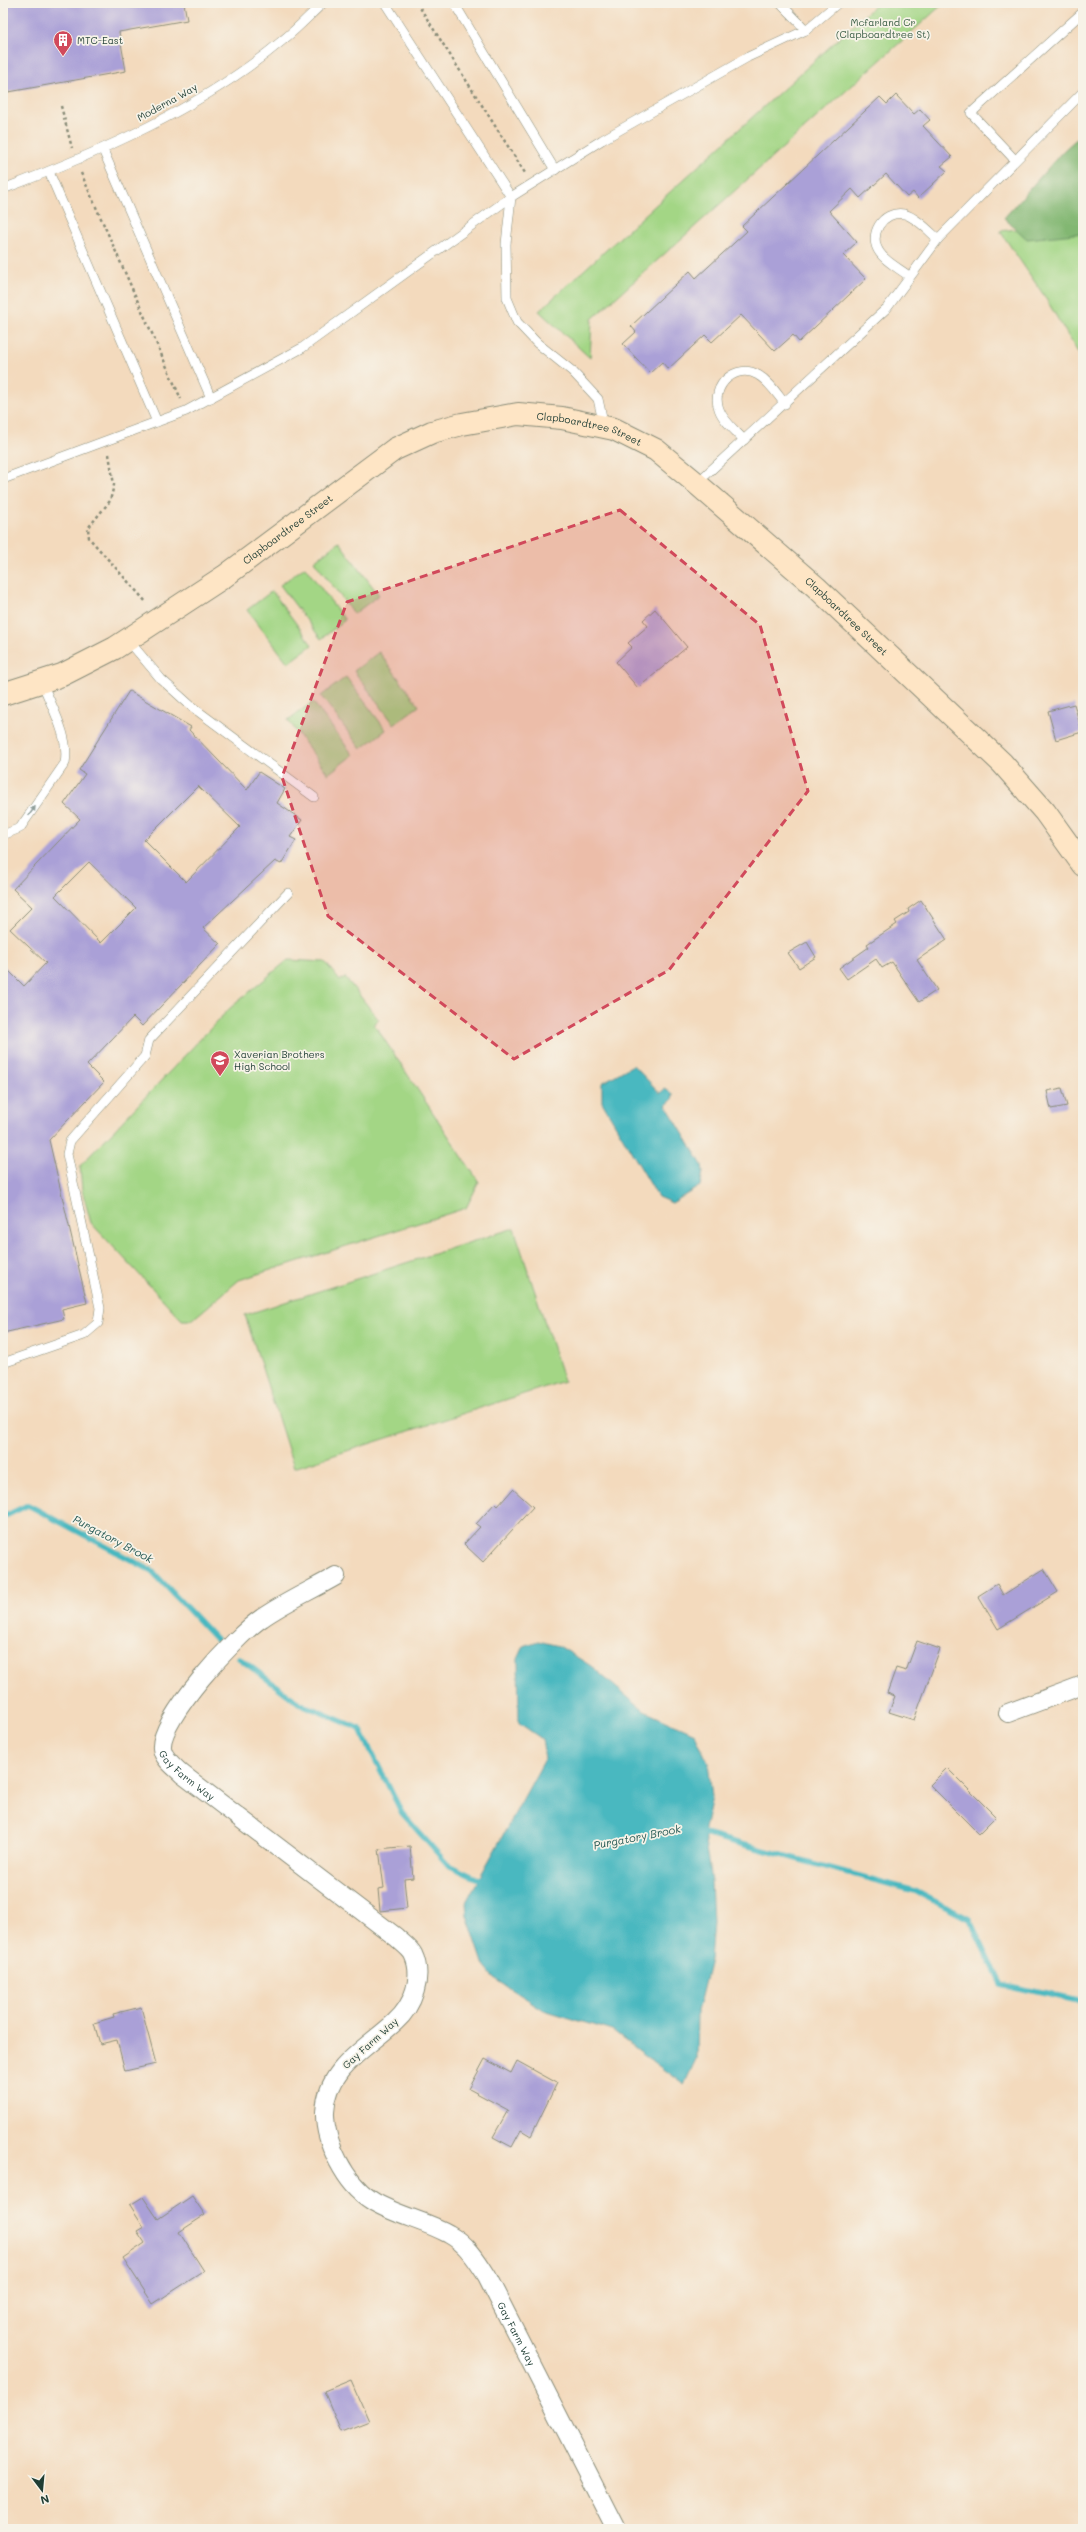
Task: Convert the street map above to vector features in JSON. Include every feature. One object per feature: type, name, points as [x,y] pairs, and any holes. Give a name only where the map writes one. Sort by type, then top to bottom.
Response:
[{"type":"main road","name":"Clapboardtree Street","points":[[3,694],[42,682],[89,663],[128,640],[225,576],[395,449],[432,432],[462,424],[518,414],[562,418],[614,429],[656,450],[696,484],[816,587],[1002,763],[1045,812],[1083,864]]},
{"type":"street","name":"Gay Farm Way","points":[[336,1576],[261,1618],[224,1652],[172,1717],[164,1733],[162,1749],[169,1762],[182,1774],[396,1937],[413,1953],[419,1975],[412,1998],[396,2022],[357,2052],[340,2071],[329,2089],[325,2112],[328,2135],[336,2156],[351,2180],[371,2200],[449,2234],[465,2246],[476,2259],[487,2276],[616,2529]]},
{"type":"street","points":[[1008,1713],[1083,1685]]},
{"type":"lane","name":"Moderna Way","points":[[3,189],[102,150],[201,97],[239,73],[283,40],[323,3]]},
{"type":"lane","points":[[385,3],[511,197],[506,244],[507,298],[517,322],[537,343],[572,370],[598,399],[605,427]]},
{"type":"lane","points":[[454,3],[555,170]]},
{"type":"lane","points":[[780,3],[806,30]]},
{"type":"lane","points":[[3,479],[186,410],[211,398],[302,348],[511,197],[748,57],[806,30],[838,3]]},
{"type":"lane","points":[[1015,160],[971,113],[1083,12]]},
{"type":"lane","points":[[696,484],[785,404],[887,308],[909,276],[938,239],[1083,92]]},
{"type":"lane","points":[[102,150],[211,398]]},
{"type":"lane","points":[[49,172],[157,422]]},
{"type":"lane","points":[[909,276],[880,254],[876,247],[876,230],[880,223],[886,217],[903,214],[911,217],[938,239]]},
{"type":"lane","points":[[744,440],[719,411],[717,394],[726,378],[741,372],[758,375],[785,404]]},
{"type":"lane","points":[[128,640],[162,679],[191,706],[314,798]]},
{"type":"lane","points":[[3,835],[20,828],[65,763],[67,753],[64,740],[42,682]]},
{"type":"lane","points":[[3,1363],[84,1335],[98,1323],[100,1308],[67,1154],[70,1141],[145,1056],[149,1040],[288,894]]},
{"type":"path","points":[[417,3],[532,184]]},
{"type":"path","points":[[62,106],[75,161],[186,410]]},
{"type":"path","points":[[104,441],[112,462],[114,485],[110,501],[88,528],[89,538],[130,582],[159,620]]},
{"type":"highlighted area","points":[[620,510],[760,625],[808,791],[669,970],[514,1059],[328,916],[282,777],[347,602]]},
{"type":"green space","name":"Mcfarland Cr (Clapboardtree St)","points":[[878,3],[944,3],[592,319],[590,358],[539,311]]},
{"type":"green space","points":[[1083,133],[1083,233],[1027,239],[1004,218],[1063,151]]},
{"type":"green space","points":[[1083,221],[1083,361],[1043,294],[1000,231]]},
{"type":"green space","points":[[339,542],[379,595],[354,614],[314,561]]},
{"type":"green space","points":[[305,567],[345,620],[321,639],[280,585]]},
{"type":"green space","points":[[272,591],[312,645],[288,663],[247,610]]},
{"type":"green space","points":[[379,652],[419,706],[394,724],[354,671]]},
{"type":"green space","points":[[346,677],[386,730],[361,749],[321,696]]},
{"type":"green space","points":[[313,702],[353,755],[328,774],[288,720]]},
{"type":"green space","points":[[288,960],[325,962],[340,981],[345,977],[379,1020],[374,1024],[479,1182],[466,1208],[239,1280],[192,1320],[182,1320],[91,1223],[82,1190],[80,1166],[229,1009]]},
{"type":"green space","points":[[514,1228],[564,1381],[294,1468],[245,1315]]},
{"type":"water","points":[[633,1065],[660,1093],[665,1089],[673,1094],[672,1100],[666,1105],[702,1165],[703,1172],[700,1186],[672,1203],[658,1197],[602,1102],[602,1083]]},
{"type":"water","points":[[538,1641],[559,1646],[591,1666],[644,1711],[695,1734],[708,1763],[712,1797],[704,1834],[711,1882],[713,1922],[710,1960],[697,2012],[696,2059],[684,2085],[612,2031],[544,2010],[494,1978],[484,1966],[467,1915],[466,1902],[545,1759],[542,1739],[519,1723],[518,1659],[524,1646]]},
{"type":"building","name":"MTC-East","points":[[3,3],[184,3],[187,20],[119,32],[126,71],[3,93]]},
{"type":"building","points":[[896,95],[914,114],[920,109],[930,120],[923,126],[952,157],[941,166],[947,171],[918,198],[913,192],[907,197],[886,174],[860,198],[852,189],[829,211],[857,242],[843,255],[866,279],[799,342],[793,335],[775,351],[741,315],[712,342],[705,335],[668,369],[662,362],[650,373],[623,344],[636,332],[631,326],[690,271],[696,278],[747,231],[742,226],[880,97],[887,104]]},
{"type":"building","points":[[655,609],[687,647],[638,688],[616,662],[632,647],[628,643],[648,626],[643,620]]},
{"type":"building","points":[[129,691],[191,727],[189,730],[247,790],[259,772],[285,789],[277,803],[302,820],[290,837],[296,840],[281,864],[275,861],[203,928],[220,944],[142,1026],[133,1017],[87,1065],[104,1082],[49,1140],[87,1303],[62,1309],[64,1319],[3,1333],[3,965],[24,986],[46,963],[10,929],[32,907],[13,889],[80,819],[64,804],[85,774],[79,770]],"holes":[[[198,786],[240,827],[186,882],[144,840]],[[89,862],[136,908],[101,943],[55,896]]]},
{"type":"building","points":[[1074,704],[1082,732],[1056,740],[1048,711]]},
{"type":"building","points":[[921,900],[947,940],[917,960],[937,990],[919,1002],[892,962],[882,968],[876,959],[847,979],[839,968],[869,947],[867,944],[897,924],[895,921],[909,912],[908,909]]},
{"type":"building","points":[[807,942],[816,957],[799,968],[788,953]]},
{"type":"building","points":[[1062,1088],[1067,1106],[1051,1109],[1047,1091]]},
{"type":"building","points":[[513,1489],[533,1507],[483,1562],[464,1544],[480,1527],[476,1524],[495,1503],[498,1506]]},
{"type":"building","points":[[1044,1569],[1058,1592],[998,1629],[978,1596],[997,1584],[1003,1595]]},
{"type":"building","points":[[917,1641],[940,1649],[914,1720],[889,1712],[895,1696],[887,1693],[896,1668],[906,1671]]},
{"type":"building","points":[[947,1768],[996,1817],[979,1834],[930,1785]]},
{"type":"building","points":[[410,1846],[413,1878],[404,1879],[407,1908],[380,1911],[378,1889],[384,1888],[379,1849]]},
{"type":"building","points":[[141,2007],[156,2064],[125,2071],[117,2040],[100,2044],[94,2023],[114,2017],[113,2014]]},
{"type":"building","points":[[485,2059],[511,2073],[517,2061],[557,2083],[531,2136],[521,2130],[512,2147],[493,2137],[508,2110],[469,2089]]},
{"type":"building","points":[[192,2196],[205,2215],[179,2232],[204,2271],[153,2304],[123,2258],[145,2243],[137,2231],[144,2227],[130,2205],[143,2197],[158,2219]]},
{"type":"building","points":[[351,2380],[369,2421],[341,2432],[324,2391]]},
{"type":"waterway","name":"Purgatory Brook","points":[[3,1517],[28,1505],[152,1571],[216,1639]]},
{"type":"waterway","name":"Purgatory Brook","points":[[239,1658],[299,1703],[360,1729],[402,1813],[448,1865],[478,1879],[486,1877]]},
{"type":"waterway","name":"Purgatory Brook","points":[[698,1835],[704,1834],[915,1891],[969,1919],[1001,1984],[1083,2002]]},
{"type":"place","name":"MTC-East","points":[[63,57]]},
{"type":"place","name":"Xaverian Brothers High School","points":[[220,1077]]}]
